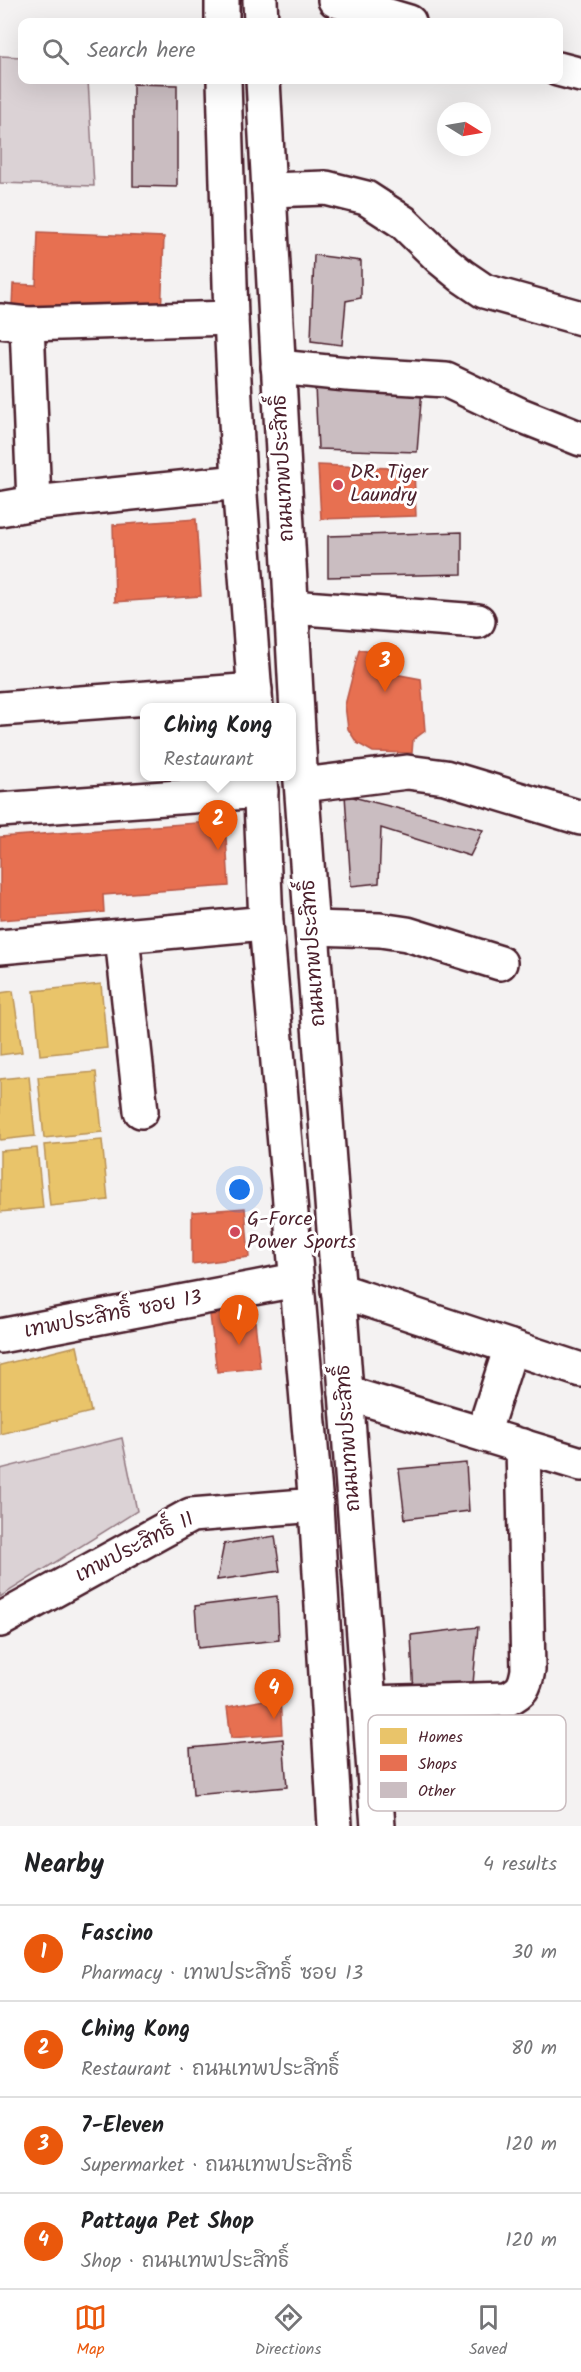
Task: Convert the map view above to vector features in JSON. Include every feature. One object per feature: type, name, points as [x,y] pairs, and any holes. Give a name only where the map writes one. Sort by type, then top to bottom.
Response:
[{"type":"main road","points":[[222,0],[222,18]]},
{"type":"main road","points":[[260,0],[261,18]]},
{"type":"main road","points":[[335,0],[396,18]]},
{"type":"main road","points":[[563,70],[581,75]]},
{"type":"main road","points":[[154,703],[256,699],[239,482],[231,318],[224,84]]},
{"type":"main road","name":"ถนนเทพประสิทธิ์","points":[[263,84],[302,785],[370,1715]]},
{"type":"main road","points":[[268,190],[326,188],[366,198],[403,222],[440,258],[484,291],[581,318]]},
{"type":"main road","points":[[34,503],[14,323],[231,318]]},
{"type":"main road","points":[[278,367],[446,380],[518,414],[581,439]]},
{"type":"main road","points":[[0,509],[34,503],[239,482]]},
{"type":"main road","points":[[291,607],[478,621]]},
{"type":"main road","points":[[0,709],[140,704]]},
{"type":"main road","points":[[302,785],[407,772],[435,776],[581,818]]},
{"type":"main road","points":[[0,810],[260,784]]},
{"type":"main road","name":"ถนนเทพประสิทธิ์","points":[[260,784],[266,923],[316,1505],[335,1826]]},
{"type":"main road","points":[[0,947],[266,923]]},
{"type":"main road","points":[[312,928],[380,930],[407,934],[500,963]]},
{"type":"main road","points":[[122,937],[141,1111]]},
{"type":"main road","name":"เทพประสิทธิ์ ซอย 13","points":[[0,1336],[296,1280]]},
{"type":"main road","points":[[338,1290],[581,1370]]},
{"type":"main road","points":[[483,1434],[512,1347]]},
{"type":"main road","points":[[346,1393],[581,1464]]},
{"type":"main road","points":[[369,1704],[507,1699],[519,1693],[525,1685],[528,1670],[523,1446]]},
{"type":"main road","name":"เทพประสิทธิ์ 11","points":[[0,1620],[191,1515],[316,1505]]},
{"type":"main road","name":"ถนนเทพประสิทธิ์","points":[[377,1811],[378,1826]]},
{"type":"shaded area","points":[[0,56],[18,57],[18,84],[88,84],[94,186],[0,183]]},
{"type":"shaded area","points":[[122,1438],[137,1511],[0,1597],[0,1469]]},
{"type":"building: Homes","points":[[101,984],[107,1048],[40,1055],[34,991]]},
{"type":"building: Homes","points":[[13,991],[22,1052],[0,1055],[0,993]]},
{"type":"building: Homes","points":[[96,1072],[102,1132],[44,1138],[38,1077]]},
{"type":"building: Homes","points":[[29,1076],[35,1136],[0,1140],[0,1079]]},
{"type":"building: Homes","points":[[102,1140],[108,1200],[50,1206],[44,1145]]},
{"type":"building: Homes","points":[[37,1148],[43,1208],[0,1212],[0,1151]]},
{"type":"building: Homes","points":[[77,1346],[91,1412],[0,1434],[0,1365]]},
{"type":"building: Shops","points":[[38,232],[164,237],[161,318],[96,310],[12,306],[13,284],[36,285]]},
{"type":"building: Shops","points":[[318,465],[414,469],[416,516],[321,519]]},
{"type":"building: Shops","points":[[196,519],[201,596],[115,602],[113,525]]},
{"type":"building: Shops","points":[[359,650],[374,652],[382,669],[421,679],[425,731],[413,740],[412,753],[373,752],[357,743],[348,729],[345,705]]},
{"type":"building: Shops","points":[[225,821],[229,886],[103,895],[104,912],[0,920],[0,837]]},
{"type":"building: Shops","points":[[245,1208],[249,1257],[192,1264],[192,1212]]},
{"type":"building: Shops","points":[[254,1312],[260,1368],[217,1372],[210,1315]]},
{"type":"building: Shops","points":[[280,1697],[282,1734],[231,1738],[227,1707]]},
{"type":"building: Other","points":[[133,84],[177,85],[177,187],[133,186]]},
{"type":"building: Other","points":[[314,255],[361,261],[361,298],[346,301],[342,345],[311,341]]},
{"type":"building: Other","points":[[315,386],[422,389],[417,452],[318,449]]},
{"type":"building: Other","points":[[462,532],[462,574],[328,577],[328,536]]},
{"type":"building: Other","points":[[345,795],[483,830],[470,856],[381,828],[379,883],[351,886]]},
{"type":"building: Other","points":[[466,1463],[469,1511],[405,1519],[399,1469]]},
{"type":"building: Other","points":[[275,1536],[280,1571],[217,1580],[224,1544]]},
{"type":"building: Other","points":[[277,1596],[279,1640],[198,1648],[195,1606]]},
{"type":"building: Other","points":[[478,1627],[473,1684],[414,1697],[411,1635]]},
{"type":"building: Other","points":[[283,1739],[287,1787],[193,1795],[190,1748]]},
{"type":"place","name":"DR. Tiger Laundry","points":[[338,485]]},
{"type":"place","name":"7-Eleven","points":[[385,692]]},
{"type":"place","name":"Ching Kong","points":[[218,850]]},
{"type":"place","name":"G-Force Power Sports","points":[[235,1232]]},
{"type":"place","name":"Fascino","points":[[239,1345]]},
{"type":"place","name":"Pattaya Pet Shop","points":[[274,1719]]}]
